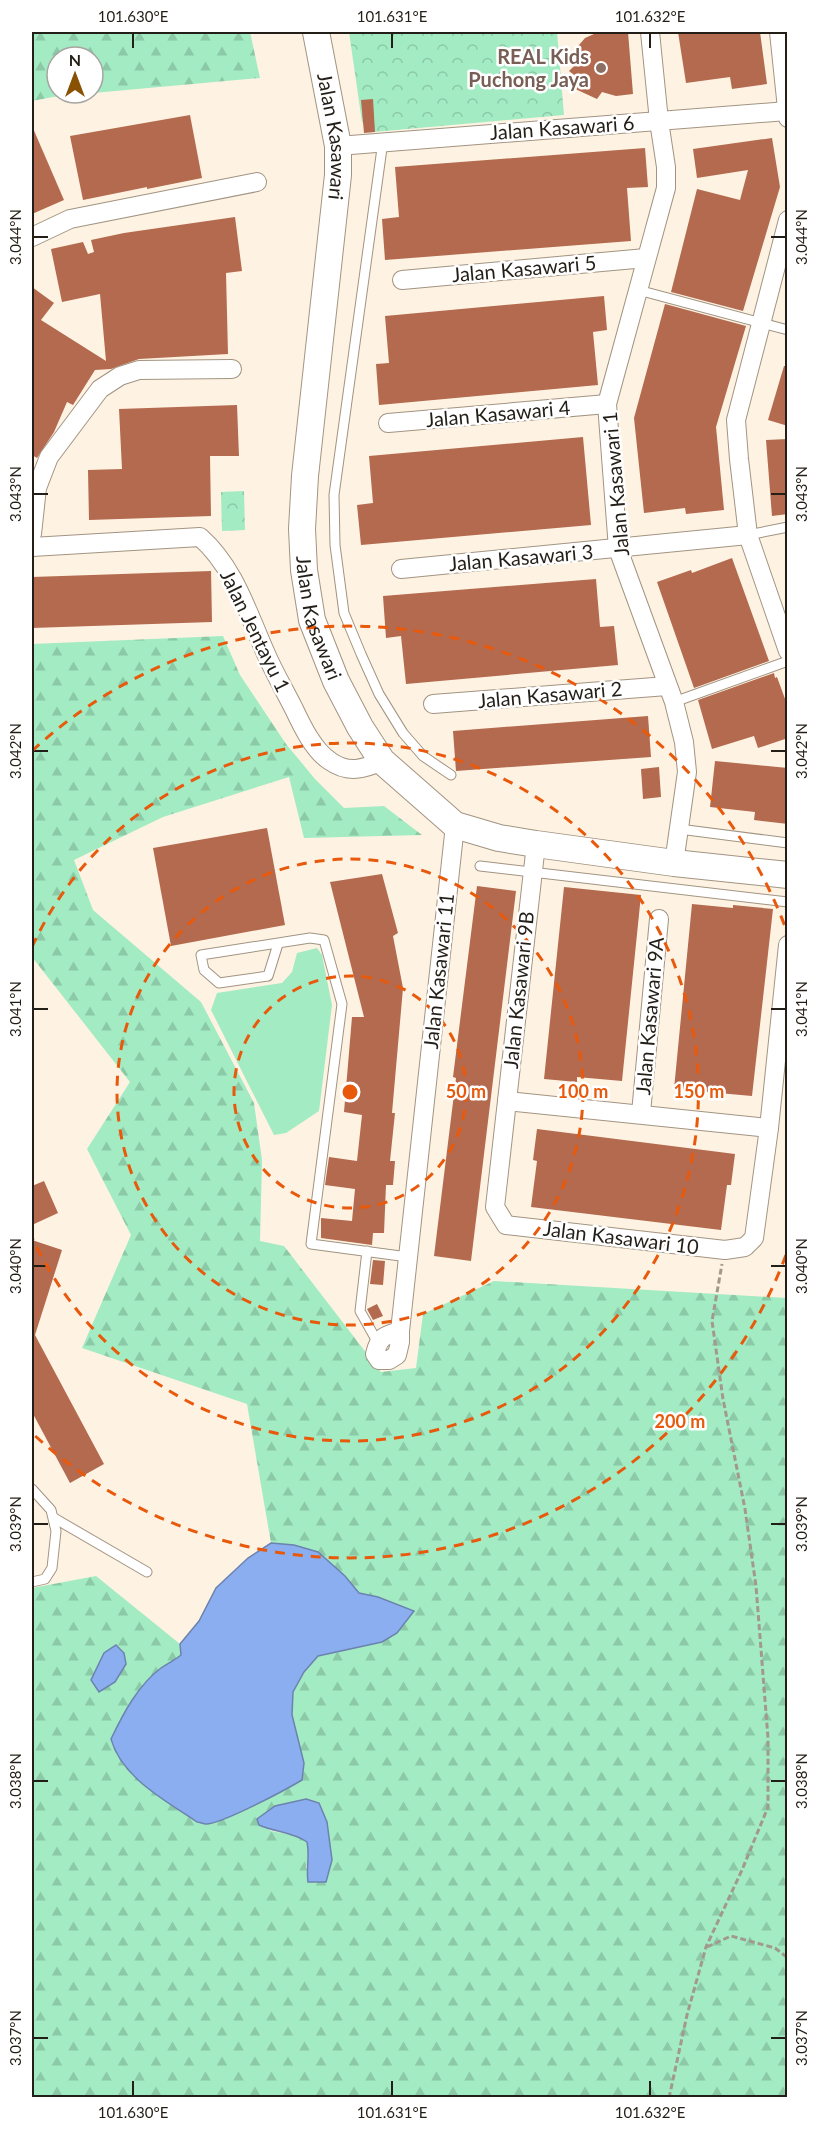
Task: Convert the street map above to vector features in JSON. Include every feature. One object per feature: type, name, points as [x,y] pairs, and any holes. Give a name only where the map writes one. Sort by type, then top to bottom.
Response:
[{"type":"street","name":"Jalan Kasawari","points":[[316,32],[338,146],[338,175],[305,476],[302,529],[304,570],[312,620],[336,681],[360,727],[382,761],[455,825],[499,838],[536,844],[788,875]]},
{"type":"street","name":"Jalan Kasawari 1","points":[[650,32],[666,167],[666,188],[607,404],[618,549],[670,694],[684,742],[687,772],[674,862]]},
{"type":"street","points":[[779,32],[788,118]]},
{"type":"street","name":"Jalan Kasawari 6","points":[[338,146],[787,111]]},
{"type":"street","points":[[32,237],[70,219],[257,182]]},
{"type":"street","points":[[788,220],[736,420],[748,535],[788,651]]},
{"type":"street","name":"Jalan Kasawari 5","points":[[402,280],[646,258]]},
{"type":"street","points":[[32,534],[37,488],[49,457],[100,389],[120,376],[138,370],[232,369]]},
{"type":"street","name":"Jalan Kasawari 4","points":[[388,423],[607,404]]},
{"type":"street","name":"Jalan Kasawari 3","points":[[401,569],[748,535]]},
{"type":"street","name":"Jalan Jentayu 1","points":[[32,547],[200,537],[212,548],[232,576],[268,659],[306,733],[328,760],[340,767],[362,770],[382,761]]},
{"type":"street","name":"Jalan Kasawari 2","points":[[433,704],[670,694]]},
{"type":"street","name":"Jalan Kasawari 11","points":[[378,1342],[375,1354],[379,1360],[389,1360],[397,1355],[455,825]]},
{"type":"street","name":"Jalan Kasawari 9B","points":[[495,1207],[536,844]]},
{"type":"street","name":"Jalan Kasawari 9A","points":[[641,1113],[659,919]]},
{"type":"street","points":[[507,1101],[769,1128],[788,945]]},
{"type":"street","name":"Jalan Kasawari 10","points":[[495,1207],[506,1225],[725,1250],[745,1247],[754,1238],[769,1128]]},
{"type":"lane","points":[[383,141],[334,495],[335,545],[345,613],[379,694],[403,733],[423,756],[451,775]]},
{"type":"lane","points":[[638,290],[788,330]]},
{"type":"lane","points":[[748,535],[788,527]]},
{"type":"lane","points":[[670,694],[788,661]]},
{"type":"lane","points":[[679,829],[788,843]]},
{"type":"lane","points":[[480,866],[788,902]]},
{"type":"lane","points":[[278,944],[268,976],[219,983],[204,970],[201,955],[310,938],[324,940],[342,1004],[311,1244],[408,1257]]},
{"type":"lane","points":[[367,1251],[360,1311],[378,1342]]},
{"type":"lane","points":[[32,1489],[51,1510],[56,1531],[52,1568],[45,1579],[32,1582]]},
{"type":"lane","points":[[54,1518],[147,1572]]},
{"type":"path","points":[[669,2097],[687,2015],[706,1947],[768,1807],[768,1738],[756,1586],[745,1509],[723,1399],[712,1322],[725,1250]]},
{"type":"path","points":[[706,1947],[731,1936],[775,1948],[788,1958]]},
{"type":"green space","points":[[250,32],[260,78],[105,92],[105,45],[45,45],[45,99],[32,101],[32,34]]},
{"type":"green space","points":[[349,32],[557,32],[564,115],[374,132],[362,122]]},
{"type":"green space","points":[[244,491],[245,530],[222,531],[221,492]]},
{"type":"green space","points":[[223,636],[240,675],[286,744],[315,779],[344,808],[384,806],[422,835],[304,838],[289,777],[163,817],[74,860],[93,910],[201,1002],[254,1103],[262,1160],[260,1241],[284,1246],[381,1372],[416,1368],[423,1314],[494,1281],[787,1298],[787,2097],[32,2097],[32,1588],[96,1576],[180,1644],[181,1655],[161,1668],[134,1697],[135,1777],[197,1822],[207,1824],[304,1763],[292,1716],[293,1692],[304,1672],[318,1656],[397,1633],[407,1618],[378,1597],[359,1593],[345,1576],[318,1552],[294,1545],[271,1543],[247,1404],[82,1348],[131,1235],[87,1149],[130,1082],[32,957],[32,644]],"holes":[[[306,1799],[326,1882],[306,1868],[309,1852],[307,1842],[298,1836],[271,1831],[257,1819],[275,1806]]]},
{"type":"green space","points":[[317,948],[322,955],[332,1005],[319,1111],[286,1133],[274,1135],[211,1010],[217,993],[282,983],[292,972],[297,953]]},
{"type":"water","points":[[271,1543],[294,1545],[318,1552],[345,1576],[359,1593],[378,1597],[414,1611],[397,1633],[382,1642],[318,1656],[304,1672],[293,1692],[292,1715],[304,1763],[302,1780],[226,1818],[206,1824],[197,1822],[135,1777],[117,1753],[111,1739],[138,1691],[161,1668],[181,1655],[180,1644],[199,1621],[216,1588],[248,1558]]},
{"type":"water","points":[[116,1645],[124,1653],[126,1664],[115,1682],[99,1692],[91,1680],[104,1653]]},
{"type":"water","points":[[306,1799],[319,1803],[327,1822],[332,1860],[326,1882],[308,1882],[307,1842],[296,1836],[259,1825],[257,1819],[275,1806]]},
{"type":"building","name":"REAL Kids Puchong Jaya","points":[[628,32],[633,94],[616,96],[602,92],[597,99],[573,88],[579,79],[569,71],[575,65],[568,58],[585,38],[594,34]]},
{"type":"building","points":[[678,32],[760,32],[767,84],[732,89],[730,77],[686,83]]},
{"type":"building","points":[[373,99],[375,132],[364,133],[361,100]]},
{"type":"building","points":[[190,115],[202,178],[83,200],[70,136]]},
{"type":"building","points":[[32,126],[64,200],[32,214]]},
{"type":"building","points":[[772,138],[780,187],[743,311],[671,292],[697,189],[740,200],[748,170],[697,178],[693,149]]},
{"type":"building","points":[[645,148],[648,187],[627,188],[631,241],[385,260],[382,219],[399,217],[395,167]]},
{"type":"building","points":[[235,217],[242,271],[226,273],[228,354],[139,359],[111,369],[95,370],[73,405],[67,402],[54,432],[37,458],[32,455],[32,287],[54,303],[41,320],[106,361],[100,294],[62,302],[51,249],[83,242],[88,254],[94,252],[91,240]]},
{"type":"building","points":[[604,296],[607,330],[593,332],[598,385],[379,405],[376,364],[389,363],[385,316]]},
{"type":"building","points":[[665,304],[746,326],[716,427],[724,510],[686,514],[685,508],[644,513],[634,418]]},
{"type":"building","points":[[784,366],[788,366],[788,426],[768,420]]},
{"type":"building","points":[[237,405],[239,456],[210,456],[211,516],[89,520],[88,470],[122,469],[119,409]]},
{"type":"building","points":[[583,437],[591,525],[361,545],[357,505],[373,503],[369,456]]},
{"type":"building","points":[[788,439],[788,514],[772,516],[766,440]]},
{"type":"building","points":[[732,558],[769,661],[694,688],[657,582],[691,570],[692,573]]},
{"type":"building","points":[[211,571],[212,622],[32,628],[32,577]]},
{"type":"building","points":[[596,579],[600,627],[614,626],[618,665],[406,684],[401,636],[386,638],[383,596]]},
{"type":"building","points":[[774,673],[788,707],[788,738],[758,748],[754,736],[712,749],[698,700]]},
{"type":"building","points":[[648,716],[651,757],[456,771],[453,731]]},
{"type":"building","points":[[715,761],[788,768],[788,824],[754,820],[755,812],[710,807]]},
{"type":"building","points":[[659,767],[661,797],[643,799],[641,769]]},
{"type":"building","points":[[267,828],[285,925],[171,946],[153,848]]},
{"type":"building","points":[[382,874],[398,933],[393,936],[403,988],[392,1113],[395,1113],[390,1161],[395,1161],[393,1185],[386,1185],[384,1233],[373,1233],[372,1245],[321,1238],[321,1218],[352,1221],[355,1189],[325,1185],[329,1157],[357,1161],[362,1115],[344,1112],[352,1017],[364,1017],[330,882]]},
{"type":"building","points":[[477,886],[516,891],[471,1261],[434,1256]]},
{"type":"building","points":[[564,887],[641,895],[622,1081],[577,1077],[577,1082],[544,1079]]},
{"type":"building","points":[[692,904],[773,909],[752,1096],[674,1089]]},
{"type":"building","points":[[537,1129],[735,1154],[731,1185],[727,1185],[721,1230],[531,1207],[537,1161],[533,1160]]},
{"type":"building","points":[[44,1181],[58,1213],[32,1225],[32,1186]]},
{"type":"building","points":[[32,1240],[62,1250],[35,1335],[104,1464],[70,1483],[32,1412]]},
{"type":"building","points":[[373,1260],[385,1261],[383,1285],[370,1284]]},
{"type":"building","points":[[377,1304],[383,1316],[373,1320],[367,1309]]},
{"type":"place","name":"REAL Kids Puchong Jaya","points":[[601,68]]}]
